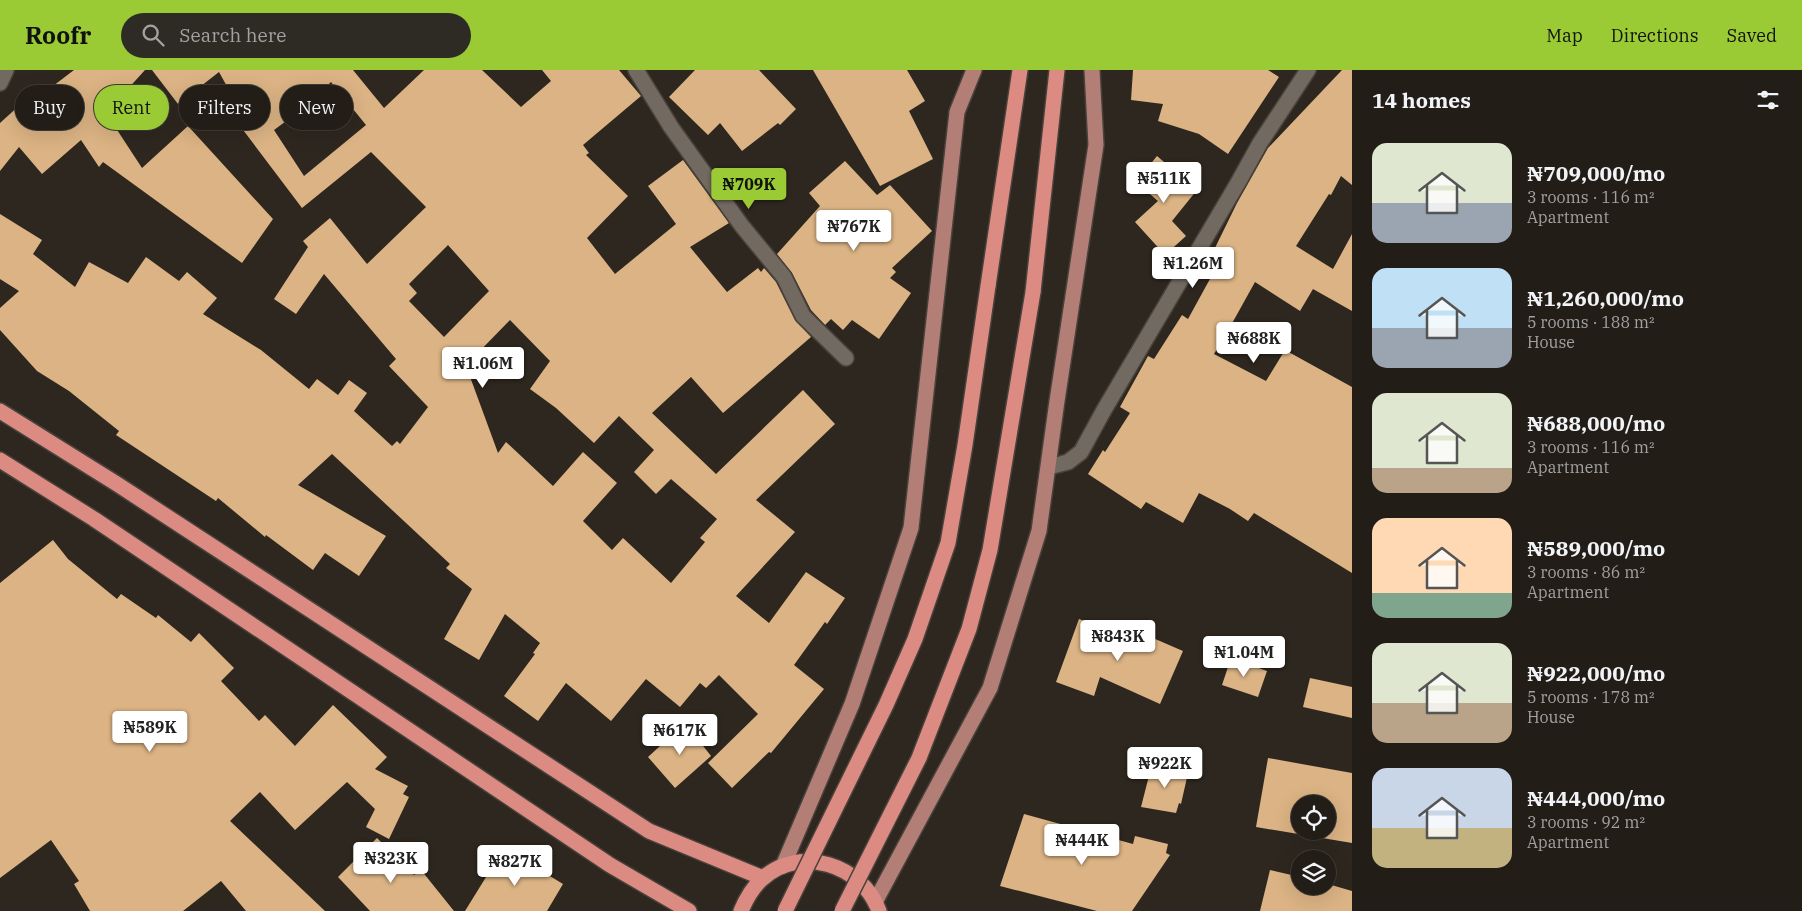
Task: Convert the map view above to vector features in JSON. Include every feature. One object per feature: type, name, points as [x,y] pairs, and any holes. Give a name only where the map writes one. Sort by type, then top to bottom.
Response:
[{"type":"highway","points":[[785,911],[886,705],[912,647],[948,542],[965,445],[1020,70]]},
{"type":"highway","points":[[842,911],[919,758],[969,629],[990,550],[1033,292],[1057,70]]},
{"type":"highway","points":[[0,411],[117,484],[649,831],[763,878]]},
{"type":"highway","points":[[0,460],[94,519],[610,865],[689,911]]},
{"type":"highway","points":[[741,911],[748,895],[763,878],[783,866],[808,861],[832,865],[850,873],[864,886],[877,906]]},
{"type":"main road","points":[[783,866],[852,704],[911,528],[957,112],[974,70]]},
{"type":"main road","points":[[877,906],[990,688],[1039,531],[1096,145],[1092,70]]},
{"type":"street","points":[[0,83],[6,70]]},
{"type":"street","points":[[636,70],[671,127],[742,226],[784,277],[803,316],[846,358]]},
{"type":"street","points":[[1049,467],[1068,462],[1081,452],[1260,143],[1308,70]]},
{"type":"building","points":[[74,70],[145,70],[131,85],[94,85],[94,130],[117,130],[142,168],[184,130],[192,130],[273,219],[242,263],[103,162],[99,167],[81,140],[42,174],[19,147],[0,171],[0,123],[15,109],[15,130],[84,130],[84,85],[54,85]]},
{"type":"building","points":[[152,70],[353,70],[384,108],[424,70],[482,70],[521,107],[551,81],[542,70],[619,70],[641,96],[583,145],[589,153],[586,155],[628,196],[587,238],[615,274],[676,224],[648,186],[683,160],[729,223],[690,247],[727,292],[758,268],[761,272],[764,268],[776,282],[795,320],[811,337],[723,413],[691,377],[652,413],[716,474],[803,390],[835,424],[756,500],[795,532],[736,596],[769,623],[806,572],[845,598],[794,665],[824,689],[771,753],[769,752],[732,788],[708,763],[758,714],[719,675],[706,688],[700,683],[680,707],[646,679],[611,721],[566,683],[538,721],[504,696],[535,654],[533,653],[540,643],[505,614],[479,660],[444,639],[472,589],[446,568],[450,564],[332,454],[298,485],[386,536],[359,576],[325,553],[313,570],[266,535],[265,537],[218,498],[216,501],[116,435],[119,431],[69,391],[37,371],[0,330],[0,308],[19,291],[0,279],[0,214],[42,240],[33,254],[75,287],[89,262],[128,283],[146,257],[179,281],[187,272],[217,298],[203,314],[261,350],[309,389],[317,379],[338,395],[349,380],[367,393],[354,411],[392,446],[397,441],[400,444],[428,407],[389,366],[396,359],[324,274],[296,314],[274,299],[308,247],[303,241],[330,218],[367,264],[426,207],[371,152],[302,208],[243,130],[270,130],[270,85],[226,85],[219,72],[202,85],[179,85],[179,103],[169,92],[169,85],[163,85]],"holes":[[[448,245],[489,291],[444,337],[409,301],[417,293],[409,284]],[[510,320],[550,361],[530,389],[556,408],[594,443],[619,416],[654,450],[634,472],[656,494],[671,479],[717,519],[700,538],[705,542],[671,583],[623,538],[612,550],[583,521],[617,483],[583,452],[553,486],[506,442],[498,453],[469,374],[474,369],[468,363]]]},
{"type":"building","points":[[695,70],[759,70],[796,109],[780,125],[778,123],[742,151],[720,123],[708,135],[669,97]]},
{"type":"building","points":[[813,70],[907,70],[925,101],[909,111],[933,159],[880,186]]},
{"type":"building","points":[[1133,70],[1268,70],[1279,77],[1228,154],[1199,134],[1158,121],[1163,104],[1131,100]]},
{"type":"building","points":[[1342,70],[1352,70],[1352,185],[1341,176],[1331,195],[1329,194],[1296,246],[1333,269],[1352,234],[1352,311],[1313,289],[1300,311],[1255,282],[1214,354],[1266,381],[1285,350],[1352,387],[1352,573],[1254,513],[1248,521],[1199,493],[1183,523],[1146,502],[1141,509],[1088,474],[1103,450],[1105,452],[1130,413],[1120,407],[1148,356],[1154,359],[1182,315],[1188,319],[1222,257],[1213,252],[1237,203],[1268,148]]},
{"type":"building","points":[[1157,156],[1197,190],[1172,221],[1186,236],[1165,255],[1135,222],[1158,201],[1136,182]]},
{"type":"building","points":[[845,161],[877,195],[890,185],[932,231],[892,268],[896,272],[890,278],[911,293],[879,339],[852,320],[843,330],[831,319],[825,325],[811,310],[792,273],[777,254],[820,206],[809,193]]},
{"type":"building","points":[[53,540],[68,559],[117,599],[121,594],[156,618],[158,615],[191,642],[199,633],[234,668],[221,681],[259,721],[265,715],[295,746],[333,705],[387,757],[375,769],[408,786],[403,794],[409,797],[389,839],[366,827],[375,809],[347,782],[295,830],[260,792],[230,821],[325,911],[246,911],[221,881],[183,911],[90,911],[74,884],[79,881],[51,840],[0,878],[0,583]]},
{"type":"building","points":[[1079,619],[1135,640],[1139,632],[1183,651],[1160,704],[1100,677],[1094,696],[1056,682]]},
{"type":"building","points":[[1231,658],[1267,671],[1258,697],[1222,685]]},
{"type":"building","points":[[1310,678],[1352,687],[1352,718],[1303,707]]},
{"type":"building","points":[[685,723],[711,756],[675,788],[648,757]]},
{"type":"building","points":[[1268,758],[1352,773],[1352,843],[1334,840],[1336,840],[1336,795],[1291,795],[1291,833],[1256,827]]},
{"type":"building","points":[[1152,764],[1188,773],[1181,804],[1179,803],[1176,813],[1141,807]]},
{"type":"building","points":[[1024,814],[1133,844],[1135,836],[1168,844],[1166,853],[1170,855],[1132,911],[1097,911],[1000,886]]},
{"type":"building","points":[[377,838],[414,875],[421,870],[454,911],[370,911],[338,877]]},
{"type":"building","points":[[504,848],[563,884],[547,911],[465,911]]},
{"type":"building","points":[[1270,870],[1291,875],[1291,895],[1336,895],[1336,886],[1352,891],[1352,911],[1260,911]]}]
